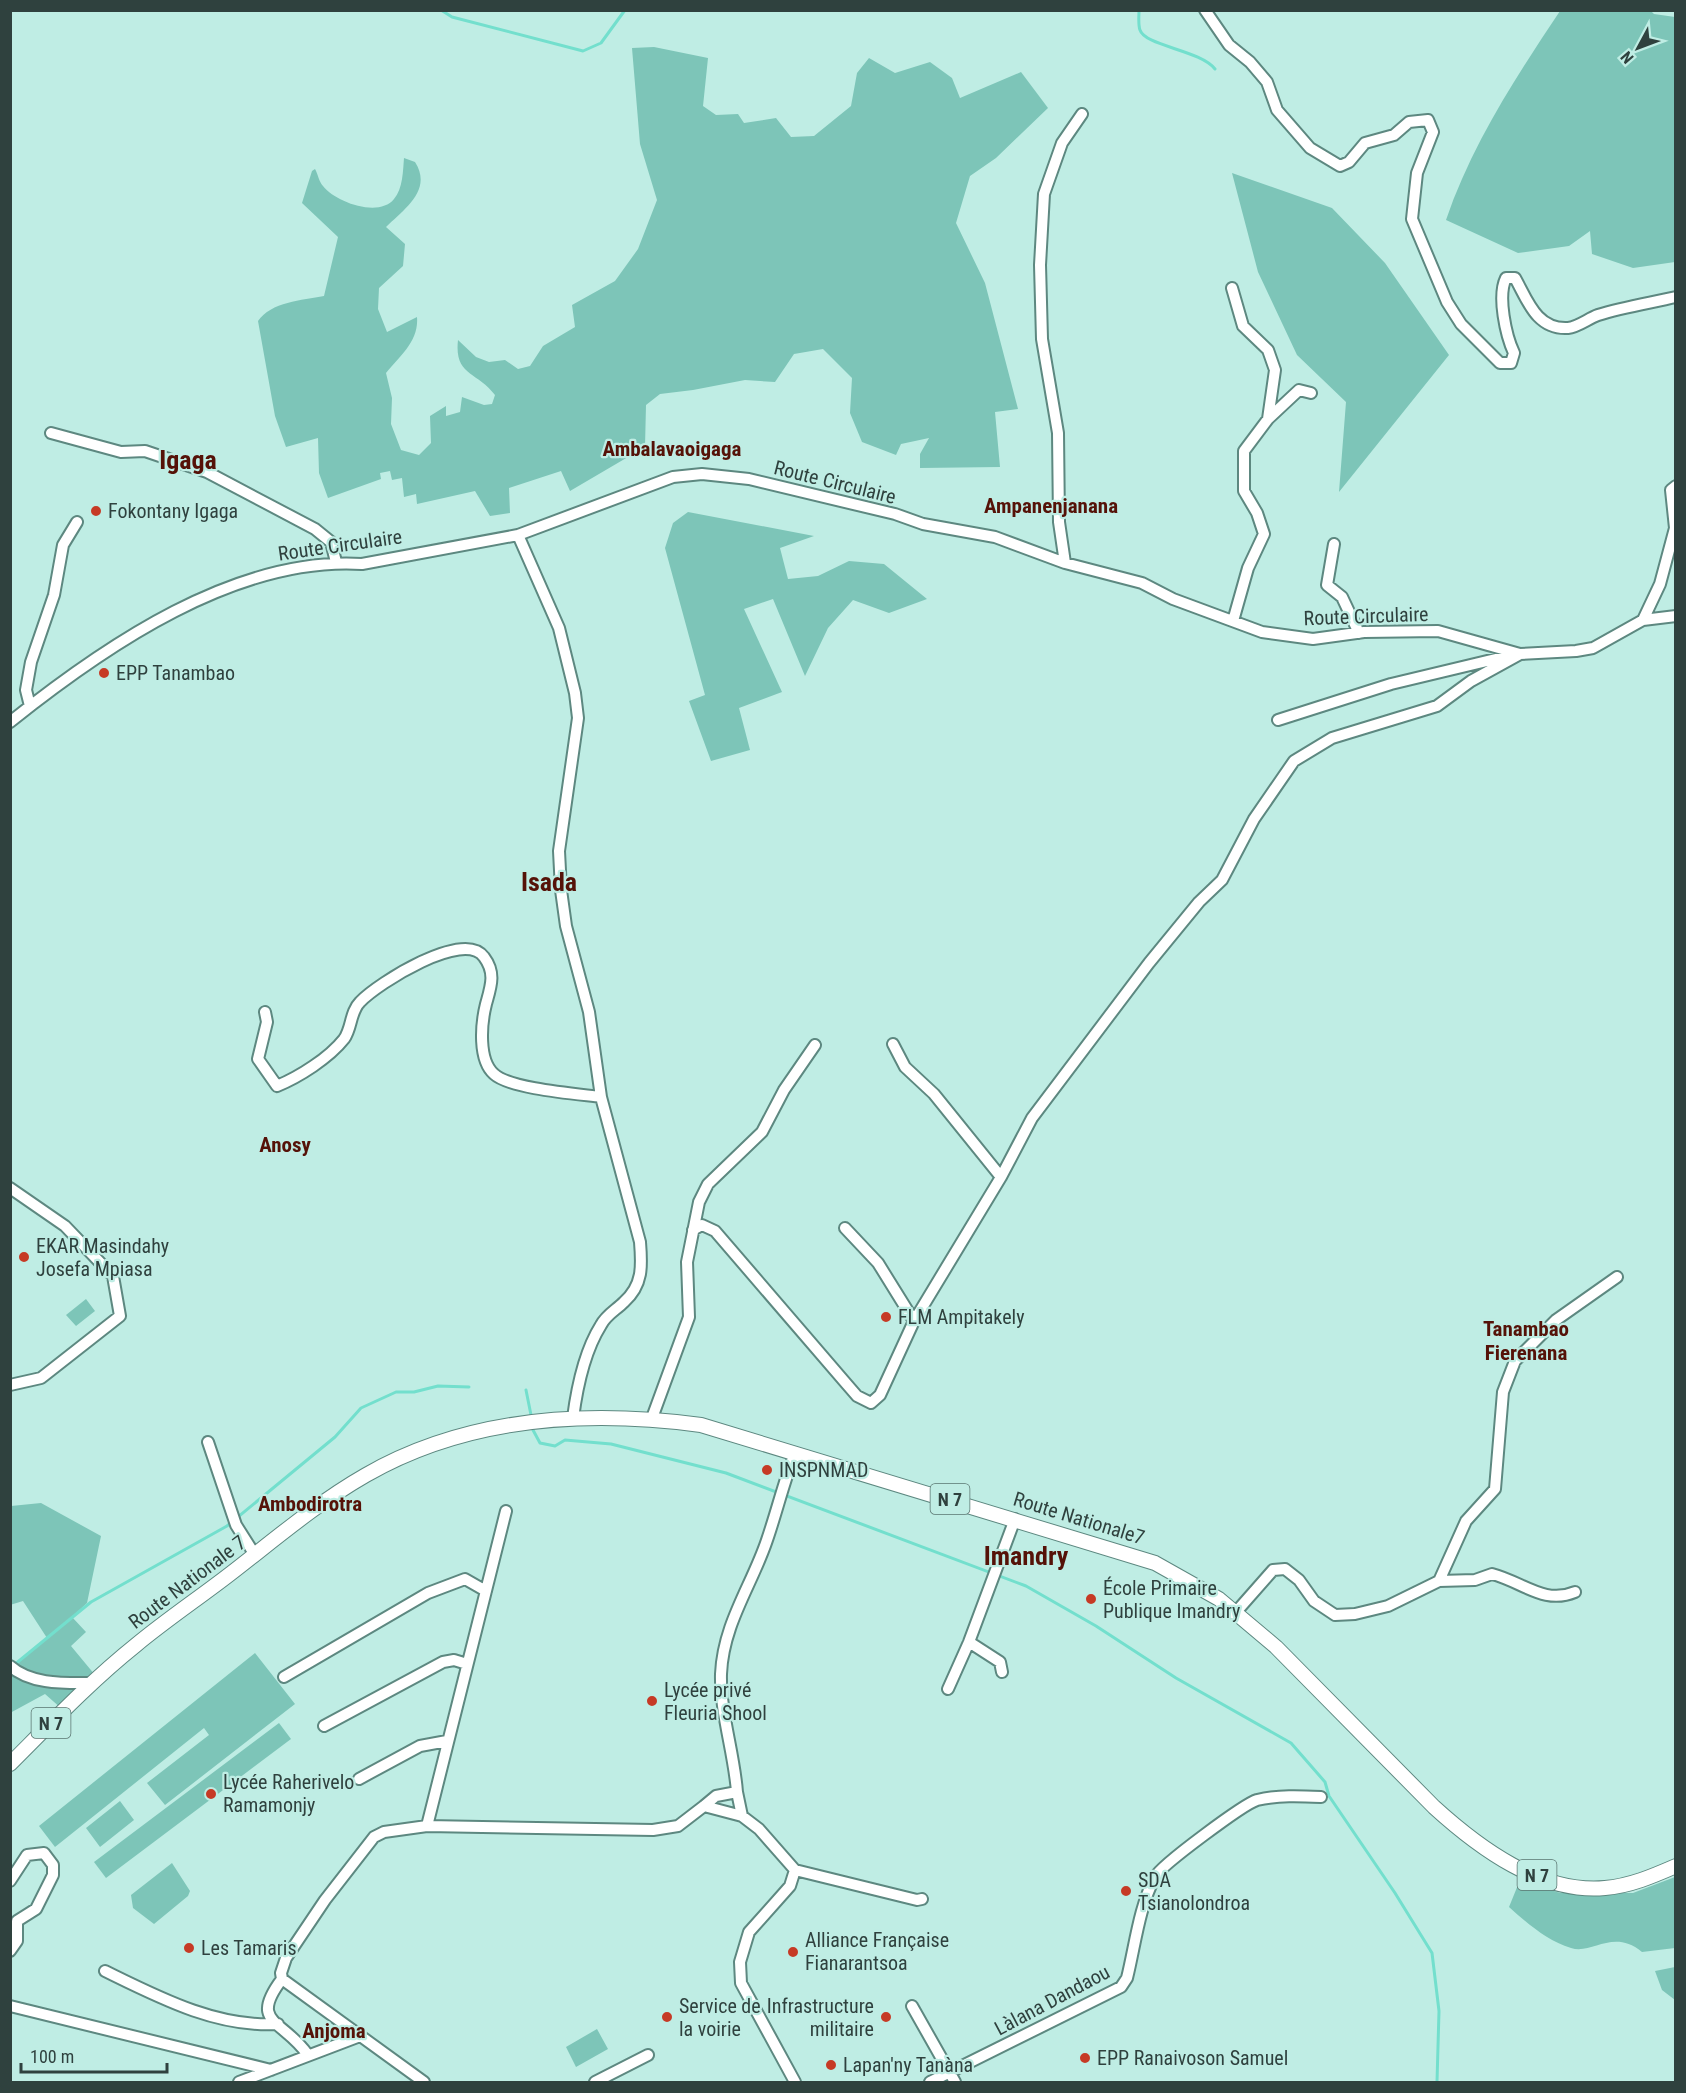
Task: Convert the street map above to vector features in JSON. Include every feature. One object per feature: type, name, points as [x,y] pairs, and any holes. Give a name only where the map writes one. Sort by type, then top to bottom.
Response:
[{"type":"main road","name":"Route Nationale 7","points":[[10,1764],[92,1683],[135,1645],[330,1497],[409,1453],[481,1431],[555,1418],[652,1418]]},
{"type":"main road","name":"Route Nationale7","points":[[652,1418],[701,1425],[1155,1563],[1219,1599],[1236,1612],[1276,1647],[1419,1793],[1459,1829],[1493,1854],[1530,1873],[1566,1886],[1604,1888],[1640,1881],[1676,1866]]},
{"type":"street","points":[[1205,10],[1229,45],[1250,62],[1267,82],[1277,110],[1310,148],[1340,166],[1349,162],[1365,143],[1394,135],[1409,122],[1428,120],[1433,132],[1417,173],[1412,219],[1447,302],[1461,324],[1500,363],[1510,363],[1514,353],[1506,336],[1503,288],[1506,278],[1515,278],[1525,302],[1534,313],[1554,327],[1570,328],[1598,315],[1676,297]]},
{"type":"street","points":[[1065,563],[1059,522],[1058,433],[1042,339],[1040,265],[1044,194],[1062,144],[1082,114]]},
{"type":"street","points":[[1232,288],[1243,326],[1269,350],[1275,370],[1268,419]]},
{"type":"street","points":[[1233,621],[1248,568],[1264,534],[1257,513],[1244,491],[1244,451],[1268,419],[1299,390],[1311,393]]},
{"type":"street","points":[[51,433],[121,452],[145,451],[207,472],[315,529],[331,542],[336,562]]},
{"type":"street","name":"Route Circulaire","points":[[10,722],[122,643],[173,613],[249,579],[336,562],[362,564],[518,535],[673,477],[702,474],[749,479],[896,514],[923,525],[995,537],[1065,563],[1142,583],[1173,599],[1262,632],[1313,639],[1359,633],[1438,631],[1520,654],[1593,648],[1642,620],[1676,616]]},
{"type":"street","points":[[1642,620],[1660,584],[1675,528],[1671,490],[1676,486]]},
{"type":"street","points":[[30,706],[26,690],[32,662],[54,595],[63,545],[77,522]]},
{"type":"street","points":[[518,535],[559,628],[575,693],[578,718],[559,851],[561,890],[566,927],[589,1012],[601,1097],[640,1242],[642,1266],[639,1284],[626,1301],[602,1322],[597,1332],[576,1388],[573,1418]]},
{"type":"street","points":[[1334,544],[1327,585],[1342,597],[1359,633]]},
{"type":"street","points":[[1278,720],[1390,684],[1520,654]]},
{"type":"street","points":[[693,1230],[702,1225],[715,1231],[857,1396],[871,1403],[880,1395],[914,1321],[1001,1177],[1032,1118],[1075,1059],[1192,910],[1222,880],[1254,819],[1294,761],[1332,738],[1437,706],[1471,681],[1520,654]]},
{"type":"street","points":[[265,1012],[267,1022],[258,1059],[277,1086],[300,1076],[345,1038],[352,1014],[360,1002],[413,966],[462,947],[481,952],[489,964],[493,979],[485,1008],[483,1046],[486,1063],[495,1076],[538,1088],[601,1097]]},
{"type":"street","points":[[893,1044],[905,1066],[934,1094],[1001,1177]]},
{"type":"street","points":[[652,1418],[690,1317],[687,1262],[699,1202],[708,1184],[762,1132],[784,1090],[815,1046]]},
{"type":"street","points":[[10,1188],[66,1226],[113,1276],[120,1316],[41,1378],[10,1385]]},
{"type":"street","points":[[845,1228],[878,1263],[914,1321]]},
{"type":"street","points":[[1438,1581],[1466,1521],[1495,1489],[1503,1392],[1515,1361],[1556,1320],[1617,1277]]},
{"type":"street","points":[[208,1442],[235,1521],[255,1555]]},
{"type":"street","points":[[741,1816],[735,1761],[722,1700],[721,1672],[727,1636],[735,1612],[767,1541],[781,1491],[795,1453]]},
{"type":"street","points":[[427,1826],[506,1511]]},
{"type":"street","points":[[948,1689],[969,1642],[1014,1519]]},
{"type":"street","points":[[1236,1612],[1273,1570],[1285,1569],[1299,1580],[1314,1601],[1335,1615],[1355,1614],[1388,1606],[1438,1581],[1475,1580],[1492,1574],[1550,1597],[1561,1598],[1575,1592]]},
{"type":"street","points":[[284,1677],[428,1593],[465,1580],[486,1592]]},
{"type":"street","points":[[969,1642],[1000,1662],[1002,1672]]},
{"type":"street","points":[[324,1726],[443,1662],[454,1660],[467,1664]]},
{"type":"street","points":[[14,1669],[40,1680],[92,1683]]},
{"type":"street","points":[[359,1779],[420,1746],[447,1741]]},
{"type":"street","points":[[308,2055],[296,2037],[268,2015],[266,2005],[282,1979],[281,1972],[286,1958],[325,1900],[374,1837],[384,1832],[427,1826],[653,1830],[678,1826],[716,1796],[737,1792]]},
{"type":"street","name":"Làlana Dandaou","points":[[930,2082],[1121,1987],[1127,1978],[1148,1894],[1156,1874],[1209,1831],[1255,1801],[1293,1796],[1321,1797]]},
{"type":"street","points":[[704,1806],[741,1816],[759,1828],[795,1870],[917,1900],[922,1899]]},
{"type":"street","points":[[10,1881],[27,1855],[44,1853],[53,1865],[53,1875],[36,1910],[14,1919],[17,1941],[10,1951]]},
{"type":"street","points":[[795,1870],[790,1886],[749,1932],[740,1962],[741,1983],[795,2082]]},
{"type":"street","points":[[105,1971],[159,1997],[201,2013],[259,2026],[278,2024]]},
{"type":"street","points":[[282,1979],[424,2082]]},
{"type":"street","points":[[10,2006],[271,2070]]},
{"type":"street","points":[[912,2006],[955,2082]]},
{"type":"street","points":[[239,2082],[360,2036]]},
{"type":"street","points":[[595,2082],[648,2055]]},
{"type":"green space","points":[[1560,11],[1651,11],[1654,14],[1675,17],[1675,262],[1633,268],[1592,254],[1590,231],[1569,246],[1518,253],[1446,220],[1469,165],[1496,112]]},
{"type":"green space","points":[[654,47],[708,58],[703,106],[716,115],[738,114],[744,123],[776,118],[791,137],[814,136],[851,106],[857,73],[869,58],[895,73],[930,62],[952,78],[960,98],[1021,72],[1048,108],[996,158],[970,176],[956,223],[985,283],[1018,409],[995,412],[1000,467],[920,468],[920,454],[929,438],[901,444],[896,455],[862,442],[850,413],[852,378],[823,349],[794,354],[775,382],[745,380],[660,394],[646,405],[645,447],[570,491],[561,471],[509,488],[510,513],[490,516],[475,491],[417,504],[416,494],[404,497],[402,478],[392,480],[390,471],[380,473],[381,479],[328,498],[319,473],[318,438],[286,447],[275,416],[258,321],[279,306],[324,296],[338,237],[302,203],[312,171],[315,169],[322,184],[329,192],[357,206],[368,207],[387,205],[397,195],[401,185],[404,158],[415,162],[420,172],[421,181],[414,198],[386,227],[405,244],[403,266],[379,288],[378,309],[387,332],[417,317],[417,326],[412,341],[386,373],[392,398],[391,424],[401,450],[419,455],[431,443],[430,416],[446,406],[446,416],[460,412],[462,397],[484,405],[492,404],[495,395],[463,367],[458,352],[458,340],[476,357],[489,362],[505,360],[518,369],[530,366],[543,346],[575,327],[572,305],[615,281],[638,249],[657,200],[640,144],[632,48]]},
{"type":"green space","points":[[1232,173],[1332,208],[1385,263],[1449,355],[1339,492],[1346,402],[1297,355],[1258,272]]},
{"type":"green space","points":[[688,512],[814,536],[780,548],[788,579],[818,576],[849,561],[884,564],[927,599],[889,613],[853,600],[828,628],[805,676],[773,599],[744,609],[782,692],[739,708],[750,750],[711,761],[689,701],[705,695],[665,548],[673,523]]},
{"type":"green space","points":[[86,1299],[95,1311],[76,1326],[66,1315]]},
{"type":"green space","points":[[41,1503],[101,1536],[87,1603],[72,1617],[86,1632],[71,1646],[95,1675],[62,1709],[45,1694],[10,1713],[10,1669],[47,1638],[23,1601],[10,1605],[11,1506]]},
{"type":"green space","points":[[255,1653],[295,1704],[165,1805],[147,1783],[209,1735],[204,1728],[55,1847],[39,1826]]},
{"type":"green space","points":[[279,1723],[291,1739],[106,1878],[94,1862]]},
{"type":"green space","points":[[120,1801],[134,1820],[100,1847],[86,1828]]},
{"type":"green space","points":[[172,1863],[190,1891],[188,1896],[154,1924],[133,1908],[131,1895]]},
{"type":"green space","points":[[1675,1877],[1675,1948],[1642,1952],[1622,1942],[1612,1942],[1587,1948],[1571,1948],[1546,1936],[1509,1907],[1520,1880],[1560,1893],[1633,1893]]},
{"type":"green space","points":[[1675,1967],[1676,2000],[1662,1990],[1655,1971]]},
{"type":"green space","points":[[597,2029],[608,2049],[576,2067],[566,2047]]},
{"type":"waterway","points":[[441,10],[452,17],[583,51],[601,43],[625,10]]},
{"type":"waterway","points":[[1139,10],[1139,28],[1144,35],[1198,57],[1215,69]]},
{"type":"waterway","points":[[14,1665],[91,1602],[227,1526],[335,1437],[361,1408],[396,1392],[414,1392],[438,1386],[469,1387]]},
{"type":"waterway","points":[[526,1390],[531,1415]]},
{"type":"waterway","points":[[533,1430],[540,1443],[555,1446],[565,1440],[611,1444],[726,1473],[1026,1586],[1096,1626],[1176,1678],[1291,1743],[1325,1782],[1329,1796],[1395,1893],[1432,1953],[1439,2011],[1437,2082]]},
{"type":"place","name":"Fokontany Igaga","points":[[96,511]]},
{"type":"place","name":"EPP Tanambao","points":[[104,673]]},
{"type":"place","name":"EKAR Masindahy Josefa Mpiasa","points":[[24,1257]]},
{"type":"place","name":"FLM Ampitakely","points":[[886,1317]]},
{"type":"place","name":"INSPNMAD","points":[[767,1470]]},
{"type":"place","name":"École Primaire Publique Imandry","points":[[1091,1599]]},
{"type":"place","name":"Lycée privé Fleuria Shool","points":[[652,1701]]},
{"type":"place","name":"Lycée Raherivelo Ramamonjy","points":[[211,1794]]},
{"type":"place","name":"SDA Tsianolondroa","points":[[1126,1891]]},
{"type":"place","name":"Les Tamaris","points":[[189,1948]]},
{"type":"place","name":"Alliance Française Fianarantsoa","points":[[793,1952]]},
{"type":"place","name":"Service de la voirie","points":[[667,2017]]},
{"type":"place","name":"Infrastructure militaire","points":[[886,2017]]},
{"type":"place","name":"EPP Ranaivoson Samuel","points":[[1085,2058]]},
{"type":"place","name":"Lapan'ny Tanàna","points":[[831,2065]]},
{"type":"district","name":"Ambalavaoigaga","points":[[672,449]]},
{"type":"district","name":"Igaga","points":[[188,460]]},
{"type":"district","name":"Ampanenjanana","points":[[1051,506]]},
{"type":"district","name":"Isada","points":[[549,882]]},
{"type":"district","name":"Anosy","points":[[285,1145]]},
{"type":"district","name":"Tanambao Fierenana","points":[[1526,1341]]},
{"type":"district","name":"Ambodirotra","points":[[310,1504]]},
{"type":"district","name":"Imandry","points":[[1026,1556]]},
{"type":"district","name":"Anjoma","points":[[334,2031]]}]
